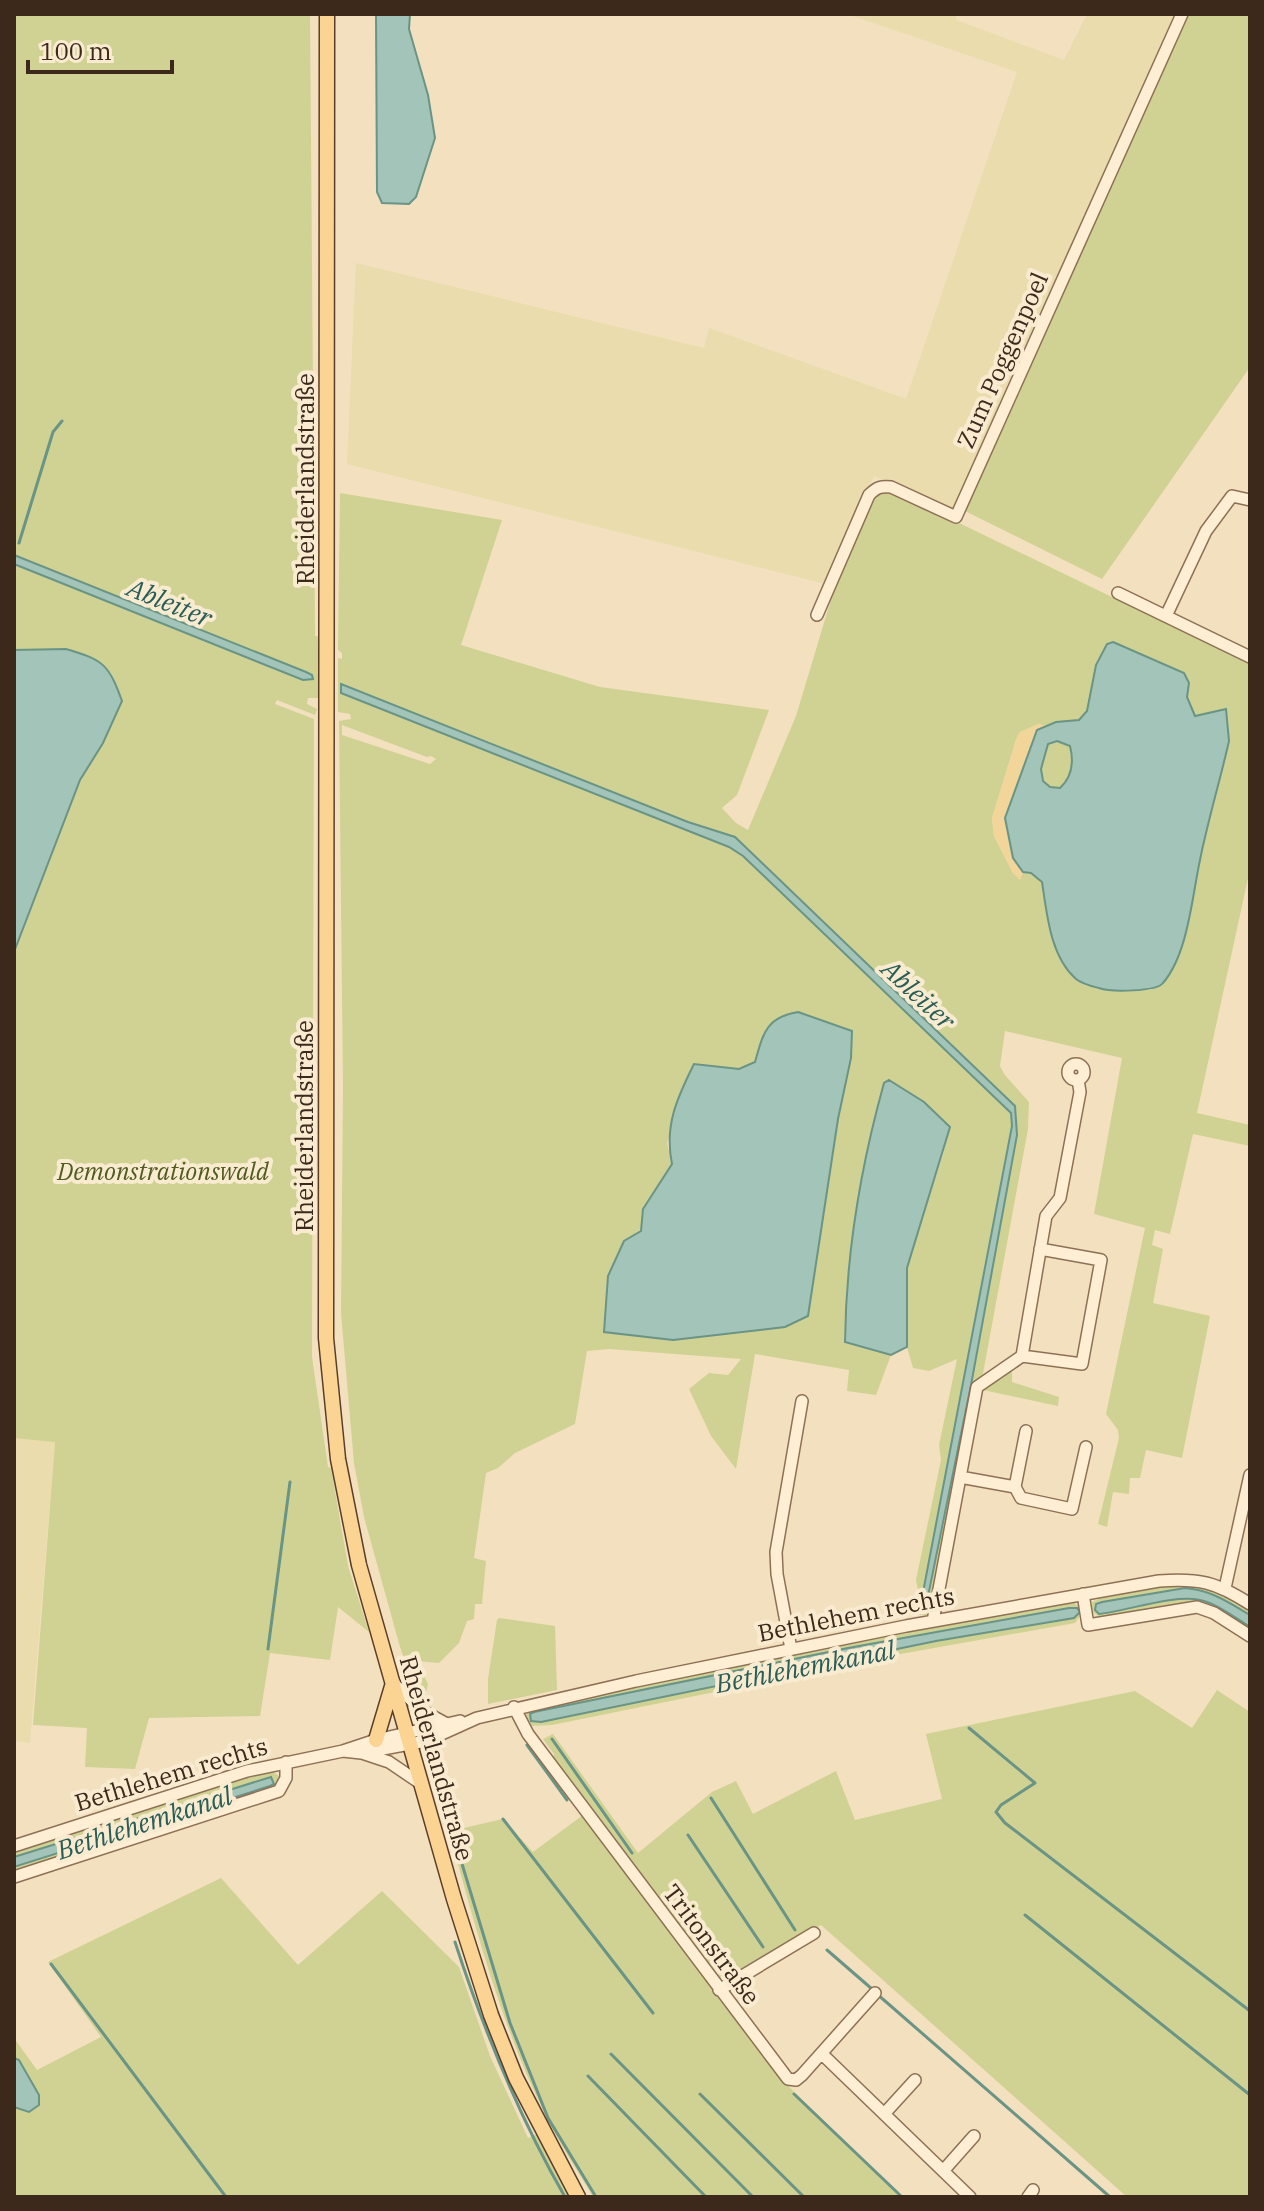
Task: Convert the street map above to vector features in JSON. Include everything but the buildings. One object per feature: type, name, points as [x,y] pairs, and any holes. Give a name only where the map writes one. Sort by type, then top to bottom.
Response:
[{"type":"main road","name":"Rheiderlandstraße","points":[[327,14],[326,1338],[333,1427],[359,1565],[471,1956],[491,2015],[533,2113],[578,2197]]},
{"type":"main road","points":[[376,1740],[393,1683]]},
{"type":"street","name":"Zum Poggenpoel","points":[[817,615],[869,495],[875,489],[891,487],[956,517],[1182,14]]},
{"type":"street","points":[[1166,616],[1206,531],[1232,496],[1250,500]]},
{"type":"street","points":[[1118,593],[1250,657]]},
{"type":"street","points":[[1022,1356],[1046,1216],[1060,1198],[1080,1092],[1078,1080]]},
{"type":"street","points":[[933,1621],[977,1387],[1022,1356],[1082,1364],[1101,1260],[1040,1249]]},
{"type":"street","points":[[791,1649],[776,1552],[802,1401]]},
{"type":"street","points":[[1026,1431],[1015,1487],[1021,1498],[1072,1509],[1086,1447]]},
{"type":"street","points":[[1225,1588],[1250,1475]]},
{"type":"street","points":[[960,1477],[1015,1487]]},
{"type":"street","name":"Bethlehem rechts","points":[[361,1753],[408,1739],[445,1723],[469,1720],[514,1707],[791,1649],[1083,1594],[1182,1579],[1225,1588],[1250,1604]]},
{"type":"street","points":[[1083,1594],[1088,1625],[1197,1607],[1214,1613],[1250,1636]]},
{"type":"street","points":[[393,1683],[423,1711],[445,1723]]},
{"type":"street","name":"Tritonstraße","points":[[514,1707],[528,1734],[788,2079],[796,2080],[802,2075],[875,1993]]},
{"type":"street","name":"Bethlehem rechts","points":[[14,1846],[247,1771],[343,1751],[376,1740],[426,1741],[469,1720]]},
{"type":"street","name":"Bethlehem rechts","points":[[343,1751],[389,1762],[420,1783]]},
{"type":"street","points":[[14,1877],[279,1791],[286,1778],[286,1762]]},
{"type":"street","points":[[719,1990],[814,1933]]},
{"type":"street","points":[[822,2054],[970,2197]]},
{"type":"street","points":[[884,2114],[915,2080]]},
{"type":"street","points":[[943,2171],[974,2136]]},
{"type":"shaded area","points":[[847,14],[957,14],[956,20],[1064,60],[1087,14],[1176,14],[953,513],[874,476],[826,584],[347,464],[356,263],[704,348],[709,328],[906,399],[1017,72]]},
{"type":"shaded area","points":[[14,1438],[55,1441],[30,1743],[14,1741]]},
{"type":"green space","name":"Demonstrationswald","points":[[14,14],[310,14],[315,636],[322,637],[320,698],[308,698],[307,704],[317,709],[315,715],[277,700],[275,704],[314,719],[312,1357],[328,1467],[331,1468],[348,1566],[369,1632],[338,1607],[330,1660],[270,1653],[260,1716],[149,1718],[135,1769],[85,1767],[87,1728],[33,1725],[55,1442],[14,1438],[14,953],[80,780],[103,744],[122,701],[112,675],[90,656],[66,650],[14,650]]},
{"type":"green space","points":[[1188,14],[1250,14],[1250,367],[1102,579],[965,511]]},
{"type":"green space","points":[[891,490],[1250,664],[1250,869],[1197,1113],[1250,1125],[1250,1146],[1193,1134],[1170,1234],[1155,1230],[1152,1245],[1163,1249],[1153,1303],[1210,1316],[1182,1458],[1146,1450],[1140,1478],[1130,1478],[1129,1494],[1113,1492],[1107,1527],[1098,1524],[1119,1438],[1118,1430],[1106,1414],[1145,1228],[1094,1214],[1122,1058],[1005,1031],[1000,1066],[1029,1102],[1028,1129],[982,1379],[931,1615],[914,1615],[918,1590],[916,1580],[941,1460],[939,1445],[957,1359],[929,1371],[913,1368],[907,1347],[907,1268],[944,1151],[884,1083],[856,1211],[846,1309],[846,1342],[891,1355],[876,1395],[847,1391],[849,1370],[755,1354],[736,1469],[711,1436],[689,1389],[709,1373],[728,1375],[741,1359],[609,1349],[587,1351],[575,1424],[515,1453],[498,1468],[486,1473],[474,1558],[486,1561],[482,1604],[475,1604],[474,1619],[467,1621],[459,1643],[439,1663],[416,1661],[428,1684],[425,1697],[407,1667],[400,1647],[364,1517],[354,1463],[341,1313],[343,1087],[339,721],[351,719],[350,714],[338,712],[338,658],[342,659],[342,653],[338,650],[340,493],[502,520],[461,645],[600,687],[769,710],[737,795],[722,808],[736,823],[748,830],[796,716],[830,603],[871,494]],"holes":[[[1114,642],[1184,673],[1189,683],[1187,697],[1195,716],[1226,709],[1229,741],[1200,857],[1190,914],[1176,960],[1151,990],[1131,988],[1108,991],[1062,963],[1050,928],[1042,882],[1030,873],[1023,872],[1020,879],[1013,873],[994,836],[992,818],[1020,732],[1039,724],[1046,726],[1079,720],[1087,711],[1096,665]],[[342,725],[427,757],[436,759],[430,764],[342,735]],[[798,1012],[851,1058],[838,1118],[808,1316],[785,1327],[673,1340],[624,1241],[641,1232],[643,1209],[672,1164],[667,1143],[694,1064],[739,1069],[755,1062],[768,1028],[788,1014]]]},
{"type":"green space","points":[[1057,741],[1070,746],[1072,758],[1069,774],[1060,788],[1050,787],[1042,781],[1041,769],[1048,744]]},
{"type":"green space","points":[[1012,1368],[1012,1382],[1059,1397],[1058,1406],[983,1390]]},
{"type":"green space","points":[[1168,1585],[1208,1586],[1250,1608],[1250,1632],[1216,1610],[1101,1618],[1092,1612],[1092,1602],[1105,1596]]},
{"type":"green space","points":[[1072,1601],[1078,1606],[1080,1616],[1075,1623],[906,1653],[552,1725],[530,1726],[525,1717],[531,1708],[816,1648]]},
{"type":"green space","points":[[499,1618],[555,1626],[557,1690],[488,1704],[488,1679]]},
{"type":"green space","points":[[1217,1690],[1250,1712],[1250,2197],[1127,2197],[821,1925],[732,1979],[715,1977],[553,1760],[554,1754],[543,1739],[553,1734],[638,1853],[712,1792],[736,1781],[753,1814],[836,1771],[855,1820],[942,1799],[926,1734],[1135,1691],[1192,1728]]},
{"type":"green space","points":[[270,1770],[279,1776],[275,1789],[14,1874],[14,1850]]},
{"type":"green space","points":[[583,1815],[779,2077],[902,2197],[593,2197],[552,2128],[515,2046],[467,1898],[447,1823],[459,1829],[503,1819],[533,1852]]},
{"type":"green space","points":[[221,1878],[298,1965],[382,1891],[459,1967],[490,2056],[528,2138],[537,2134],[571,2197],[14,2197],[14,2038],[37,2070],[101,2037],[48,1962]]},
{"type":"sand","points":[[1039,724],[1046,726],[1037,730],[1005,818],[1013,858],[1023,872],[1020,880],[1013,873],[994,836],[992,818],[1020,732]]},
{"type":"water","points":[[376,14],[410,14],[409,29],[428,95],[435,138],[416,197],[409,204],[382,203],[377,192]]},
{"type":"water","points":[[14,555],[306,672],[313,679],[303,680],[14,564]]},
{"type":"water","points":[[1113,642],[1184,673],[1189,683],[1187,697],[1195,716],[1226,709],[1229,741],[1203,845],[1184,941],[1163,983],[1143,990],[1093,986],[1078,981],[1067,970],[1051,934],[1042,882],[1031,873],[1023,872],[1013,858],[1005,818],[1037,730],[1056,722],[1079,720],[1087,711],[1096,665],[1107,644]],"holes":[[[1057,741],[1070,746],[1072,763],[1067,779],[1060,788],[1050,787],[1043,781],[1041,769],[1048,744]]]},
{"type":"water","points":[[66,649],[103,666],[113,679],[122,701],[103,743],[80,780],[14,952],[14,650]]},
{"type":"water","points":[[341,684],[688,822],[735,837],[1015,1106],[1017,1135],[925,1611],[920,1608],[1012,1126],[1011,1113],[743,856],[729,847],[341,693]]},
{"type":"water","points":[[798,1012],[852,1031],[851,1058],[838,1119],[808,1316],[785,1327],[673,1340],[604,1332],[608,1276],[624,1241],[641,1231],[643,1209],[672,1164],[671,1125],[682,1089],[694,1064],[739,1069],[755,1062],[772,1023],[787,1014]]},
{"type":"water","points":[[889,1080],[924,1102],[950,1127],[907,1268],[907,1347],[891,1355],[845,1342],[848,1276],[861,1179],[884,1083]]},
{"type":"water","points":[[1185,1588],[1227,1601],[1250,1615],[1250,1627],[1226,1611],[1200,1600],[1164,1601],[1099,1614],[1095,1610],[1096,1604],[1102,1602]]},
{"type":"water","name":"Bethlehemkanal","points":[[1077,1608],[1080,1612],[1074,1618],[936,1641],[541,1722],[531,1721],[530,1714],[534,1712],[848,1648]]},
{"type":"water","name":"Bethlehemkanal","points":[[271,1777],[274,1784],[270,1786],[14,1867],[14,1857]]},
{"type":"water","points":[[14,2058],[19,2060],[39,2095],[39,2105],[29,2112],[14,2107]]},
{"type":"waterway","points":[[19,543],[53,432],[62,421]]},
{"type":"waterway","points":[[268,1649],[290,1482]]},
{"type":"waterway","points":[[969,1728],[1035,1783],[1001,1805],[996,1812],[1005,1823],[1250,2011]]},
{"type":"waterway","points":[[552,1739],[632,1853]]},
{"type":"waterway","points":[[527,1745],[567,1800]]},
{"type":"waterway","points":[[711,1798],[795,1930]]},
{"type":"waterway","points":[[503,1819],[653,2013]]},
{"type":"waterway","points":[[453,1834],[510,2023],[548,2118],[596,2197]]},
{"type":"waterway","points":[[688,1835],[763,1947]]},
{"type":"waterway","points":[[1025,1915],[1250,2095]]},
{"type":"waterway","points":[[455,1942],[503,2072],[565,2197]]},
{"type":"waterway","points":[[827,1950],[872,1989]]},
{"type":"waterway","points":[[51,1964],[226,2197]]},
{"type":"waterway","points":[[877,1994],[1110,2197]]},
{"type":"waterway","points":[[611,2054],[753,2197]]},
{"type":"waterway","points":[[588,2076],[706,2197]]},
{"type":"waterway","points":[[700,2094],[804,2197]]},
{"type":"waterway","points":[[794,2094],[902,2197]]},
{"type":"water label","name":"Ableiter","points":[[170,602]]},
{"type":"water label","name":"Ableiter","points":[[919,994]]}]
